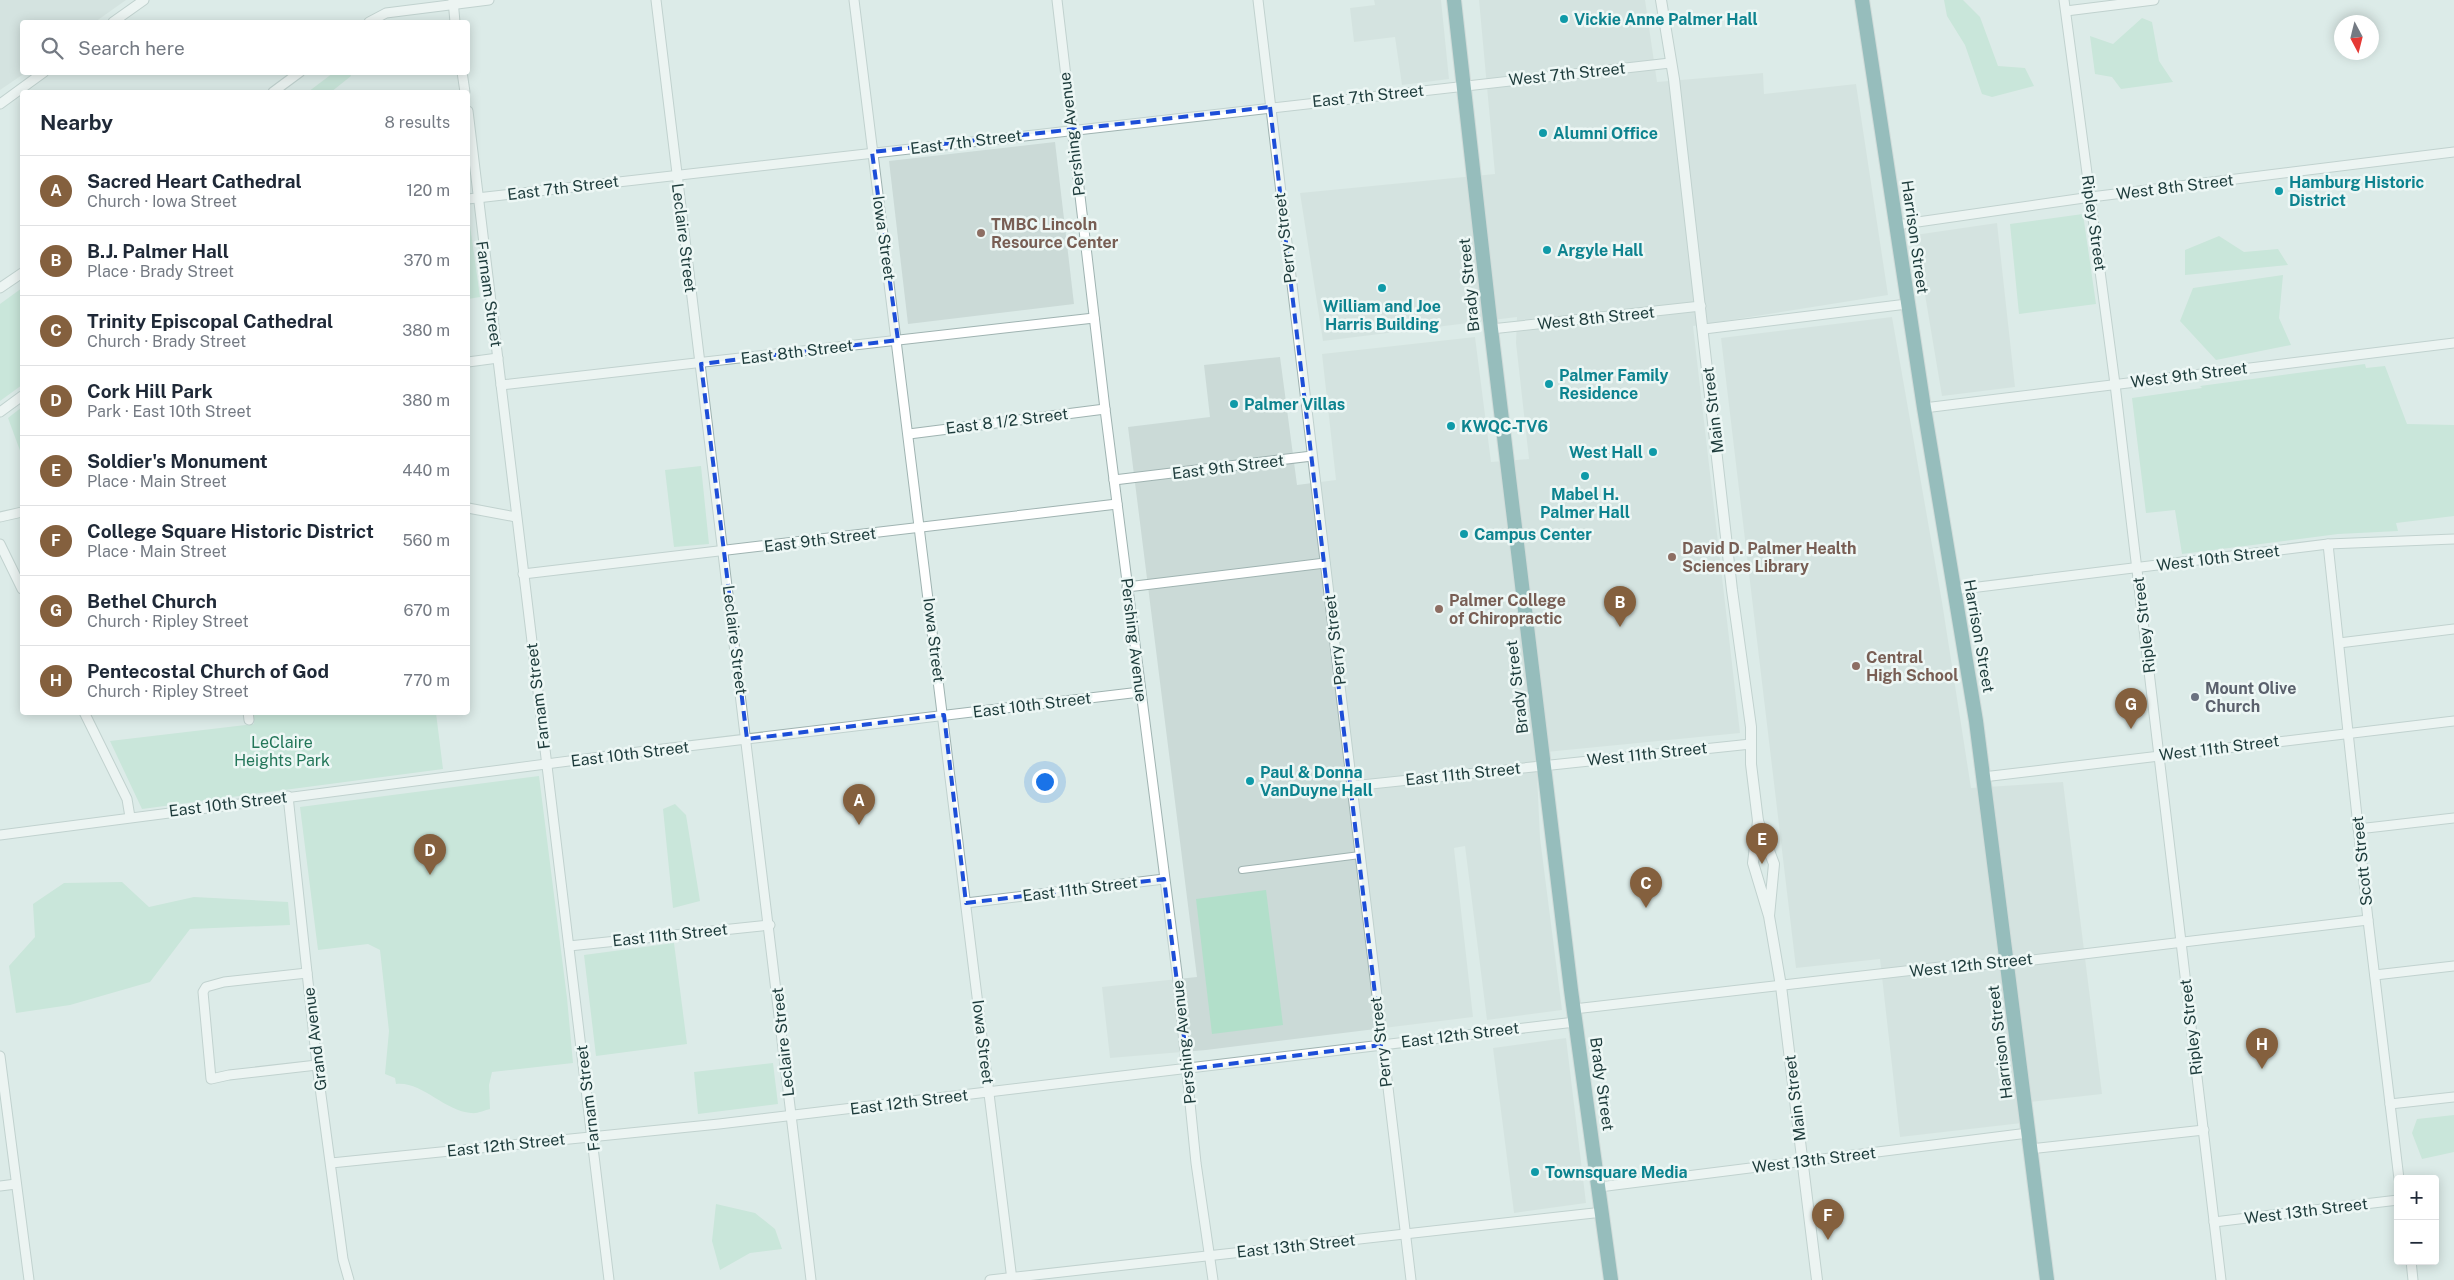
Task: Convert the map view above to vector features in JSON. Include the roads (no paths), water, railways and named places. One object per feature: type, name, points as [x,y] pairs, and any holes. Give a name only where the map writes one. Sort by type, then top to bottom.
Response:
[{"type":"highway","name":"Brady Street","points":[[1454,0],[1491,329],[1574,1015],[1611,1280]]},
{"type":"highway","name":"Harrison Street","points":[[1862,0],[1924,408],[1983,776],[2047,1280]]},
{"type":"street","points":[[116,20],[144,0]]},
{"type":"street","points":[[373,20],[386,13],[453,2],[489,0]]},
{"type":"street","name":"Leclaire Street","points":[[656,0],[812,1280]]},
{"type":"street","name":"Iowa Street","points":[[854,0],[872,152],[898,340],[1012,1279]]},
{"type":"street","name":"Pershing Avenue","points":[[1057,0],[1104,409],[1188,1069],[1196,1163],[1212,1280]]},
{"type":"street","name":"Perry Street","points":[[1258,0],[1381,1045],[1411,1280]]},
{"type":"street","name":"Main Street","points":[[1661,0],[1674,79],[1704,329],[1732,590],[1751,727],[1751,764],[1758,821],[1774,864],[1770,916]]},
{"type":"street","name":"Ripley Street","points":[[2064,0],[2138,568],[2221,1280]]},
{"type":"street","points":[[2066,11],[2154,0]]},
{"type":"street","points":[[453,2],[456,20]]},
{"type":"street","name":"West 7th Street","points":[[1464,86],[1670,63]]},
{"type":"street","points":[[0,104],[40,75]]},
{"type":"street","points":[[276,90],[296,75]]},
{"type":"street","points":[[462,75],[465,90]]},
{"type":"street","name":"East 7th Street","points":[[470,199],[1464,86]]},
{"type":"street","name":"Farnam Street","points":[[470,130],[609,1280]]},
{"type":"street","name":"West 8th Street","points":[[1897,225],[2091,197],[2454,152]]},
{"type":"street","points":[[0,288],[20,274]]},
{"type":"street","points":[[1704,329],[1908,304]]},
{"type":"street","name":"West 8th Street","points":[[1491,329],[1701,306]]},
{"type":"street","name":"East 8th Street","points":[[500,385],[701,364],[1094,318]]},
{"type":"street","name":"West 9th Street","points":[[1924,408],[2454,343]]},
{"type":"street","points":[[470,362],[498,358]]},
{"type":"street","points":[[0,412],[20,397]]},
{"type":"street","name":"East 8 1/2 Street","points":[[909,434],[1104,409]]},
{"type":"street","name":"East 9th Street","points":[[1114,480],[1312,456]]},
{"type":"street","name":"East 9th Street","points":[[523,574],[724,552],[1116,504]]},
{"type":"street","points":[[470,508],[516,517]]},
{"type":"street","points":[[0,518],[20,513]]},
{"type":"street","name":"West 10th Street","points":[[1954,590],[2328,544],[2454,539]]},
{"type":"street","points":[[0,544],[20,585]]},
{"type":"street","name":"Scott Street","points":[[2328,544],[2368,920],[2399,1175]]},
{"type":"street","points":[[1127,587],[1325,563]]},
{"type":"street","points":[[2339,643],[2454,629]]},
{"type":"street","name":"East 10th Street","points":[[0,835],[288,796],[1140,692]]},
{"type":"street","points":[[85,715],[127,799],[130,817]]},
{"type":"street","name":"West 11th Street","points":[[1983,776],[2454,721]]},
{"type":"street","name":"West 11th Street","points":[[1544,765],[1751,744]]},
{"type":"street","name":"East 11th Street","points":[[1352,786],[1544,765]]},
{"type":"street","name":"Grand Avenue","points":[[288,796],[317,1065],[343,1259],[349,1280]]},
{"type":"street","points":[[2358,829],[2454,818]]},
{"type":"street","name":"Main Street","points":[[1758,821],[1753,863],[1770,916],[1781,986],[1817,1280]]},
{"type":"street","points":[[1242,870],[1360,855]]},
{"type":"street","name":"East 11th Street","points":[[966,903],[1164,880]]},
{"type":"street","name":"West 12th Street","points":[[1574,1015],[1781,986],[1948,966],[2008,963],[2368,920]]},
{"type":"street","name":"East 11th Street","points":[[570,946],[770,925]]},
{"type":"street","points":[[2375,975],[2454,966]]},
{"type":"street","points":[[307,973],[224,982],[206,987],[203,992],[211,1079],[229,1075],[317,1065]]},
{"type":"street","name":"East 12th Street","points":[[331,1163],[592,1137],[1188,1069],[1381,1045],[1574,1015]]},
{"type":"street","points":[[0,1056],[29,1280]]},
{"type":"street","points":[[2390,1104],[2454,1097]]},
{"type":"street","points":[[2029,1149],[2204,1130]]},
{"type":"street","name":"West 13th Street","points":[[1599,1187],[2028,1133]]},
{"type":"street","points":[[0,1186],[16,1184]]},
{"type":"street","name":"West 13th Street","points":[[2214,1222],[2394,1200]]},
{"type":"street","name":"East 13th Street","points":[[990,1280],[1603,1212]]},
{"type":"street","points":[[2411,1265],[2413,1280]]},
{"type":"place","name":"Vickie Anne Palmer Hall","points":[[1564,19]]},
{"type":"place","name":"Alumni Office","points":[[1543,133]]},
{"type":"place","name":"Hamburg Historic District","points":[[2279,191]]},
{"type":"place","name":"TMBC Lincoln Resource Center","points":[[981,233]]},
{"type":"place","name":"Argyle Hall","points":[[1547,250]]},
{"type":"place","name":"William and Joe Harris Building","points":[[1382,288]]},
{"type":"place","name":"Palmer Family Residence","points":[[1549,384]]},
{"type":"place","name":"Palmer Villas","points":[[1234,404]]},
{"type":"place","name":"KWQC-TV6","points":[[1451,426]]},
{"type":"place","name":"West Hall","points":[[1653,452]]},
{"type":"place","name":"Mabel H. Palmer Hall","points":[[1585,476]]},
{"type":"place","name":"Campus Center","points":[[1464,534]]},
{"type":"place","name":"David D. Palmer Health Sciences Library","points":[[1672,557]]},
{"type":"place","name":"Palmer College of Chiropractic","points":[[1439,609]]},
{"type":"place","name":"B.J. Palmer Hall","points":[[1620,627]]},
{"type":"place","name":"Central High School","points":[[1856,666]]},
{"type":"place","name":"Mount Olive Church","points":[[2195,697]]},
{"type":"place","name":"Bethel Church","points":[[2131,729]]},
{"type":"place","name":"Paul & Donna VanDuyne Hall","points":[[1250,781]]},
{"type":"place","name":"Sacred Heart Cathedral","points":[[859,825]]},
{"type":"place","name":"Soldier's Monument","points":[[1762,864]]},
{"type":"place","name":"Cork Hill Park","points":[[430,875]]},
{"type":"place","name":"Trinity Episcopal Cathedral","points":[[1646,908]]},
{"type":"place","name":"Pentecostal Church of God","points":[[2262,1069]]},
{"type":"place","name":"Townsquare Media","points":[[1535,1172]]},
{"type":"place","name":"College Square Historic District","points":[[1828,1240]]},
{"type":"park label","name":"LeClaire Heights Park","points":[[282,751]]}]
